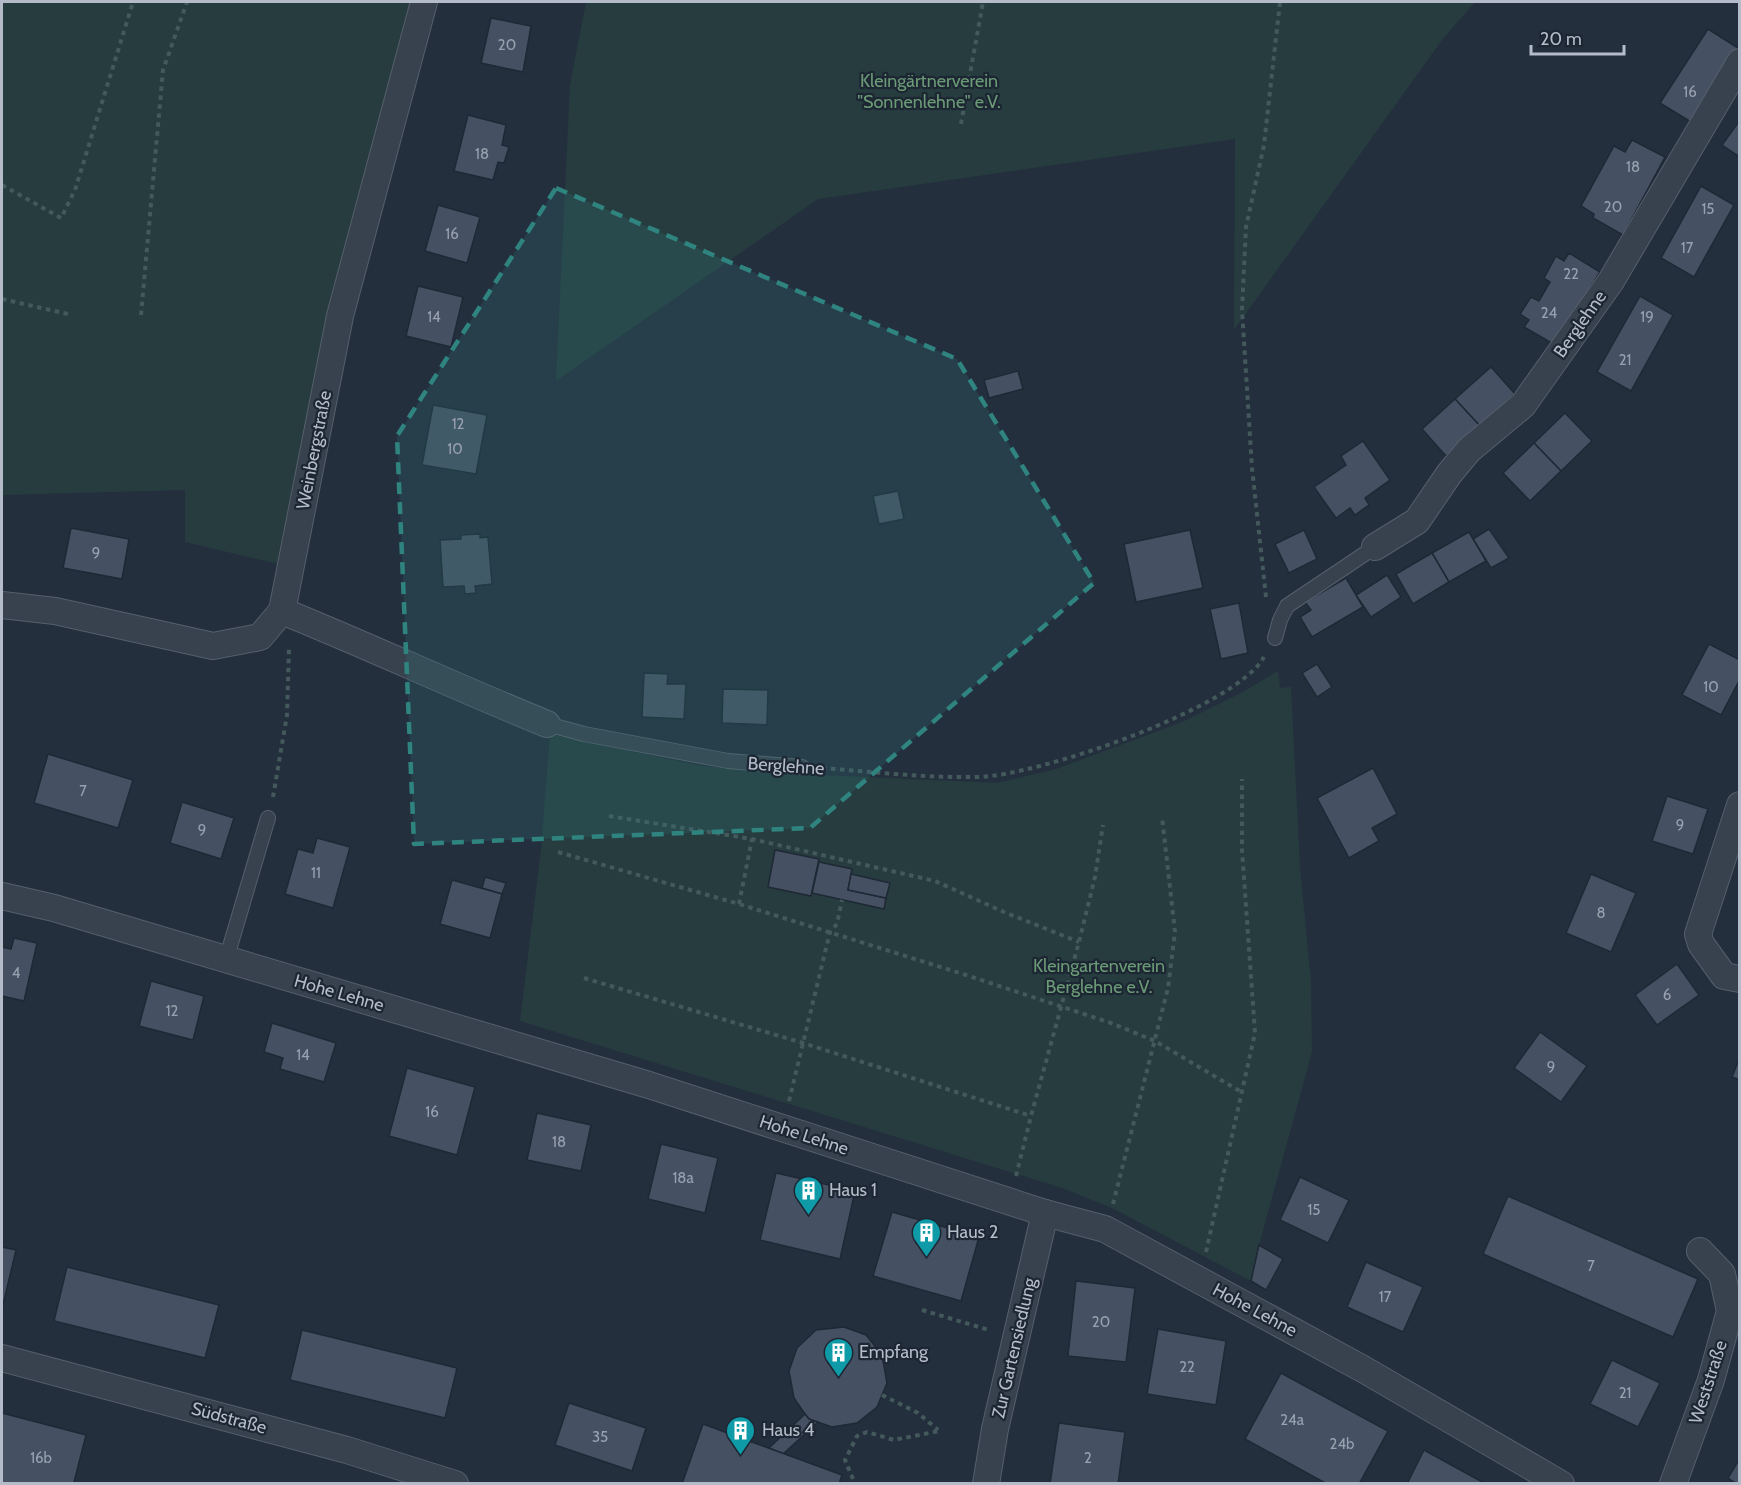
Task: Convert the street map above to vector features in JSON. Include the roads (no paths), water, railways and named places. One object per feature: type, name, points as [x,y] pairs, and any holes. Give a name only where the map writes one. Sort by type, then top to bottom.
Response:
[{"type":"street","name":"Weinbergstraße","points":[[2,605],[55,611],[213,646],[260,637],[282,611],[340,316],[424,2]]},
{"type":"street","name":"Berglehne","points":[[1375,547],[1417,521],[1449,474],[1469,450],[1523,405],[1611,281],[1740,62]]},
{"type":"street","name":"Berglehne","points":[[282,611],[547,724]]},
{"type":"street","points":[[1740,804],[1698,934],[1701,944],[1724,976],[1740,979]]},
{"type":"street","name":"Hohe Lehne","points":[[2,896],[54,908],[650,1085],[1045,1213],[1105,1229],[1363,1369],[1561,1484]]},
{"type":"street","name":"Zur Gartensiedlung","points":[[986,1484],[995,1429],[1045,1213]]},
{"type":"street","name":"Weststraße","points":[[1673,1484],[1711,1380],[1730,1311],[1722,1274],[1700,1251]]},
{"type":"street","name":"Südstraße","points":[[2,1358],[347,1450],[455,1484]]},
{"type":"lane","points":[[1275,638],[1287,606],[1375,547]]},
{"type":"lane","name":"Berglehne","points":[[547,724],[584,734],[728,761],[802,767]]},
{"type":"lane","points":[[226,960],[268,818]]},
{"type":"place","name":"Haus 1","points":[[808,1216]]},
{"type":"place","name":"Haus 2","points":[[926,1258]]},
{"type":"place","name":"Empfang","points":[[838,1378]]},
{"type":"place","name":"Haus 4","points":[[741,1456]]},
{"type":"park label","name":"Kleingärtnerverein \"Sonnenlehne\" e.V.","points":[[929,91]]},
{"type":"park label","name":"Kleingartenverein Berglehne e.V.","points":[[1099,976]]}]
